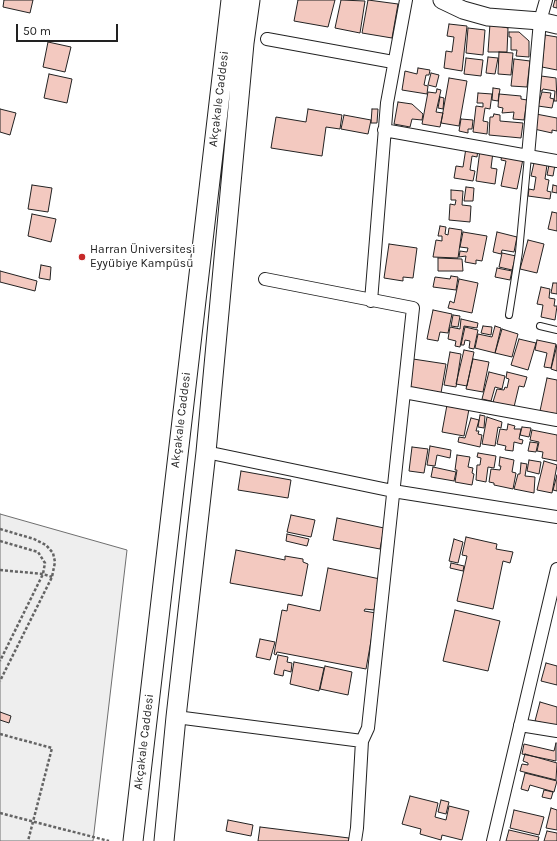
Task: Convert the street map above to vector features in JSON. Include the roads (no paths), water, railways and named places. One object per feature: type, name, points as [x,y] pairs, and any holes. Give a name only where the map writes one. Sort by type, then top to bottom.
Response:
[{"type":"main road","name":"Akçakale Caddesi","points":[[132,841],[230,0]]},
{"type":"main road","name":"Akçakale Caddesi","points":[[164,841],[176,717],[206,452],[244,43],[250,0]]},
{"type":"street","points":[[371,301],[384,130],[393,62],[406,0]]},
{"type":"street","points":[[442,0],[463,10],[488,17],[540,21],[557,25]]},
{"type":"street","points":[[528,156],[540,21],[546,0]]},
{"type":"street","points":[[267,39],[393,62]]},
{"type":"street","points":[[384,130],[557,161]]},
{"type":"street","points":[[265,279],[371,301],[413,308],[368,728],[362,741],[355,841]]},
{"type":"street","points":[[404,392],[557,420]]},
{"type":"street","points":[[206,452],[393,491],[557,517]]},
{"type":"street","points":[[493,841],[557,569]]},
{"type":"street","points":[[176,717],[362,741]]},
{"type":"street","points":[[520,725],[557,731]]},
{"type":"lane","points":[[509,315],[519,252],[528,156]]},
{"type":"lane","points":[[540,326],[557,330]]},
{"type":"place","name":"Harran Üniversitesi Eyyübiye Kampüsü","points":[[82,257]]}]
